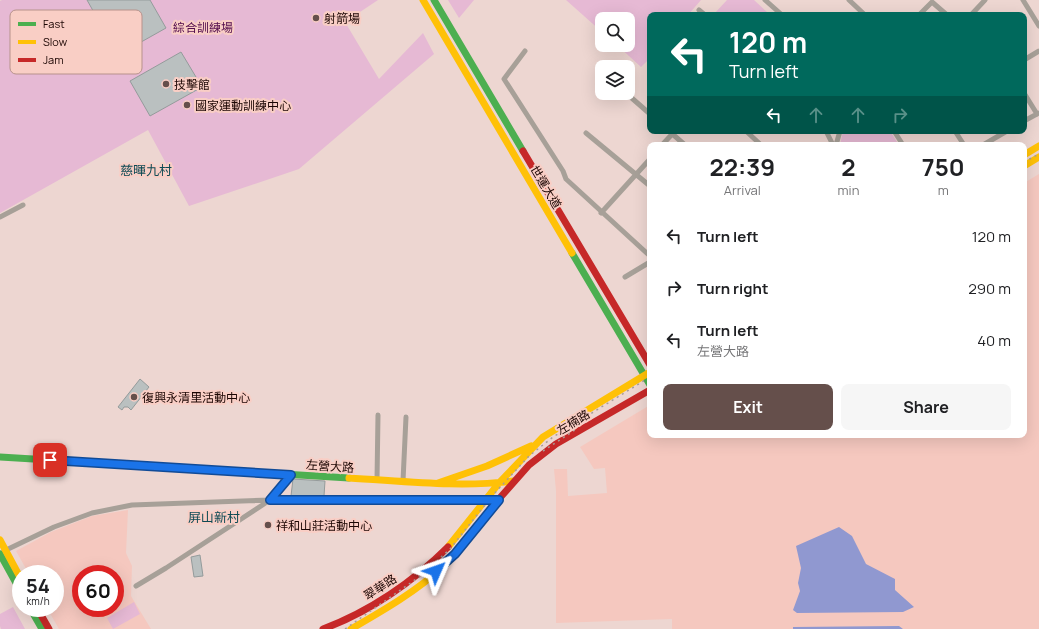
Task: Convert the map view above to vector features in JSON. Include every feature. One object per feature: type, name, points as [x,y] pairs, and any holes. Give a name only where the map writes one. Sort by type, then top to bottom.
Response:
[{"type":"street","name":"世運大道","points":[[423,0],[647,374]]},
{"type":"street","name":"世運大道","points":[[434,0],[647,360]]},
{"type":"street","points":[[764,0],[778,12]]},
{"type":"street","points":[[849,0],[863,12]]},
{"type":"street","points":[[976,12],[984,0]]},
{"type":"street","points":[[1023,0],[1039,26]]},
{"type":"street","points":[[922,12],[932,2],[944,12]]},
{"type":"street","points":[[525,51],[504,79],[563,171],[566,179],[647,253]]},
{"type":"street","points":[[1027,58],[1039,51]]},
{"type":"street","points":[[1027,97],[1038,113],[1027,119]]},
{"type":"street","points":[[634,100],[647,111]]},
{"type":"street","points":[[586,133],[647,183]]},
{"type":"street","points":[[664,142],[670,134]]},
{"type":"street","points":[[674,134],[682,142]]},
{"type":"street","points":[[749,134],[758,142]]},
{"type":"street","points":[[988,142],[1002,134]]},
{"type":"street","points":[[1027,153],[1039,146]]},
{"type":"street","points":[[1027,164],[1039,157]]},
{"type":"street","points":[[602,213],[647,162]]},
{"type":"street","points":[[0,217],[23,205]]},
{"type":"street","points":[[625,277],[647,264]]},
{"type":"street","name":"左楠路","points":[[535,444],[552,430],[647,374]]},
{"type":"street","name":"左楠路","points":[[514,481],[530,464],[564,439],[647,392]]},
{"type":"street","points":[[377,480],[378,416]]},
{"type":"street","points":[[403,481],[406,417]]},
{"type":"street","points":[[438,483],[487,466],[535,444]]},
{"type":"street","name":"翠華路","points":[[323,629],[347,620],[390,594],[419,574],[447,548],[487,500],[499,483],[535,444]]},
{"type":"street","name":"左營大路","points":[[0,458],[438,483],[499,483],[514,481]]},
{"type":"street","points":[[136,586],[233,526],[270,500],[291,475]]},
{"type":"street","name":"翠華路","points":[[351,629],[396,603],[427,580],[455,554],[514,481]]},
{"type":"street","points":[[2,553],[54,527],[100,510],[132,505],[270,500],[499,500]]},
{"type":"street","points":[[0,540],[2,553],[12,574]]},
{"type":"street","points":[[2,553],[12,566]]},
{"type":"street","points":[[38,617],[49,629]]},
{"type":"street","points":[[39,617],[42,629]]},
{"type":"shaded area","points":[[1039,174],[1039,629],[672,629],[672,619],[556,623],[556,491],[554,469],[567,469],[568,496],[607,493],[605,468],[594,469],[580,447],[647,407],[647,438],[1027,438],[1027,181]]},
{"type":"shaded area","points":[[128,510],[126,553],[132,566],[131,596],[151,629],[59,629],[52,617],[64,617],[64,565],[24,565],[16,551],[51,532],[92,516]]},
{"type":"green space","name":"國家運動訓練中心","points":[[378,0],[345,22],[379,79],[423,33],[434,54],[299,169],[189,206],[148,130],[0,213],[0,1]]},
{"type":"green space","points":[[448,0],[474,0],[459,18]]},
{"type":"green space","points":[[566,0],[701,0],[691,12],[647,12],[647,61],[641,67],[625,52],[635,52],[635,12],[595,12],[595,26]]},
{"type":"green space","points":[[727,0],[754,0],[767,12],[716,12]]},
{"type":"green space","points":[[842,134],[892,134],[897,142],[841,142]]},
{"type":"green space","points":[[134,602],[140,614],[113,629],[107,618],[124,617],[124,608]]},
{"type":"green space","points":[[12,608],[12,617],[18,617],[25,629],[1,629],[0,614]]},
{"type":"water","points":[[839,527],[852,536],[866,564],[895,579],[895,590],[914,607],[903,612],[797,613],[793,610],[800,591],[798,583],[801,568],[796,546]]},
{"type":"water","points":[[899,626],[903,629],[793,629],[793,627]]},
{"type":"building","points":[[87,0],[150,0],[166,28],[142,42],[142,10],[93,10]]},
{"type":"building","name":"技擊館","points":[[181,52],[202,87],[150,116],[130,81]]},
{"type":"building","name":"復興永清里活動中心","points":[[140,379],[149,387],[131,410],[128,407],[124,407],[122,410],[118,407]]},
{"type":"building","points":[[293,479],[325,481],[324,496],[291,496]]},
{"type":"building","points":[[200,555],[203,576],[194,577],[191,557]]},
{"type":"railway","points":[[1027,160],[1039,154]]},
{"type":"railway","points":[[345,629],[419,577],[450,549],[492,496],[529,456],[553,437],[647,379]]},
{"type":"railway","points":[[543,451],[578,428]]},
{"type":"traffic: fast","points":[[434,0],[523,151]]},
{"type":"traffic: fast","points":[[572,253],[647,380]]},
{"type":"traffic: fast","points":[[0,457],[349,478]]},
{"type":"traffic: fast","points":[[0,554],[12,576]]},
{"type":"traffic: fast","points":[[35,617],[42,629]]},
{"type":"traffic: slow","points":[[423,0],[572,253]]},
{"type":"traffic: slow","points":[[1027,153],[1039,146]]},
{"type":"traffic: slow","points":[[1027,164],[1039,157]]},
{"type":"traffic: slow","points":[[448,547],[499,483],[543,437],[647,374]]},
{"type":"traffic: slow","points":[[438,483],[487,466],[531,446]]},
{"type":"traffic: slow","points":[[349,478],[452,484],[514,481]]},
{"type":"traffic: slow","points":[[351,629],[400,600],[445,565],[459,550],[498,500]]},
{"type":"traffic: slow","points":[[0,540],[13,565]]},
{"type":"traffic: jam","points":[[523,151],[647,360]]},
{"type":"traffic: jam","points":[[498,500],[529,465],[556,444],[647,392]]},
{"type":"traffic: jam","points":[[323,629],[357,614],[390,595],[420,572],[448,547]]},
{"type":"traffic: jam","points":[[42,617],[49,629]]},
{"type":"place","name":"射箭場","points":[[316,18]]},
{"type":"place","name":"技擊館","points":[[166,84]]},
{"type":"place","name":"國家運動訓練中心","points":[[187,105]]},
{"type":"place","name":"復興永清里活動中心","points":[[134,397]]},
{"type":"place","name":"祥和山莊活動中心","points":[[268,525]]},
{"type":"district","name":"慈暉九村","points":[[146,170]]},
{"type":"district","name":"屏山新村","points":[[214,517]]},
{"type":"route","points":[[50,460],[291,475],[270,500],[499,500],[455,554],[436,571]]},
{"type":"park label","name":"綜合訓練場","points":[[203,27]]}]
